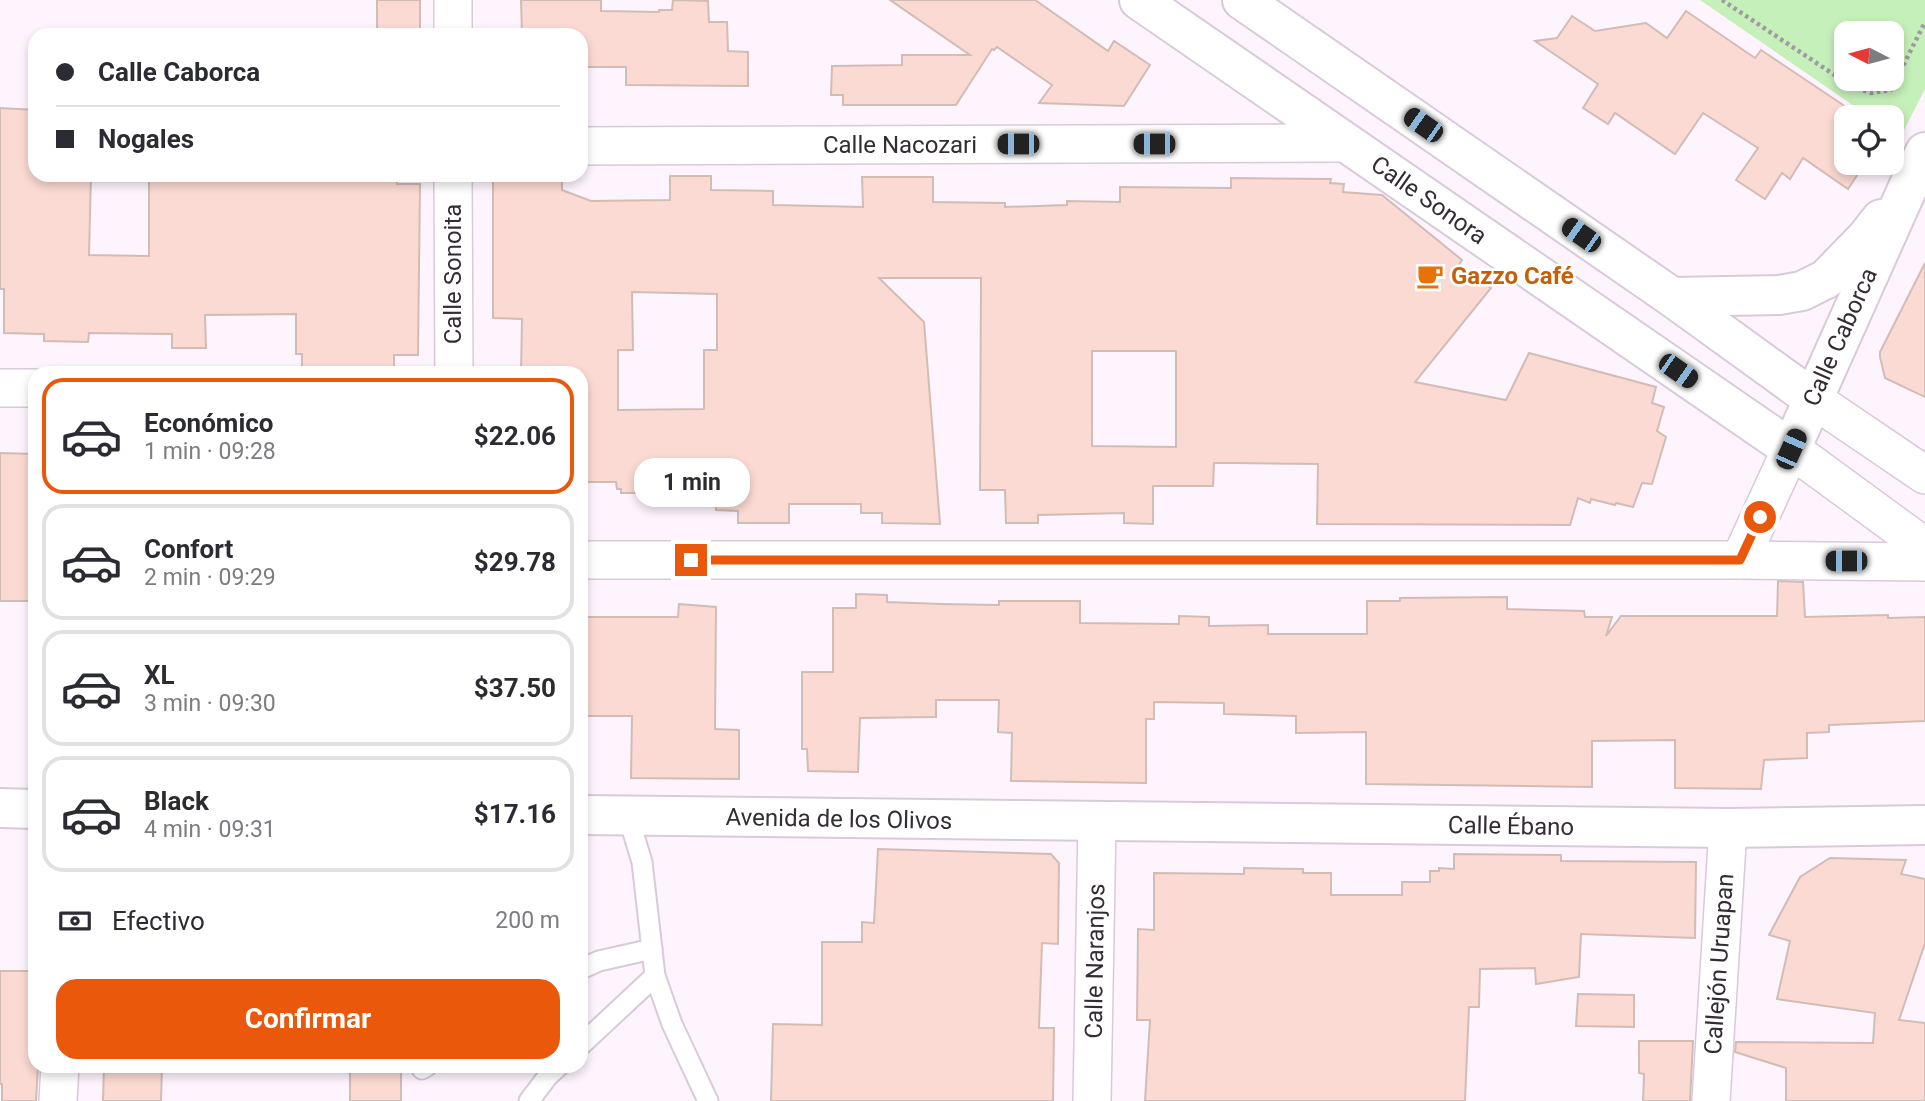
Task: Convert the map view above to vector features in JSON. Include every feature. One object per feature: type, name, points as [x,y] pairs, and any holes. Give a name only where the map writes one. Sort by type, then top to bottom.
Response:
[{"type":"street","points":[[453,0],[453,28]]},
{"type":"street","name":"Calle Sonora","points":[[1139,0],[1791,449],[1925,547]]},
{"type":"street","points":[[1242,0],[1925,475]]},
{"type":"street","name":"Calle Nacozari","points":[[588,146],[1345,143]]},
{"type":"street","points":[[1672,297],[1779,295],[1802,290],[1826,279],[1866,239],[1917,169]]},
{"type":"street","name":"Calle Caborca","points":[[1740,560],[1917,169]]},
{"type":"street","name":"Calle Sonoita","points":[[453,182],[454,366]]},
{"type":"street","points":[[0,388],[28,388]]},
{"type":"street","points":[[588,560],[1925,562]]},
{"type":"street","points":[[0,808],[28,808]]},
{"type":"street","name":"Avenida de los Olivos","points":[[588,815],[1097,822]]},
{"type":"street","name":"Calle Ébano","points":[[1097,822],[1728,828],[1925,825]]},
{"type":"street","name":"Calle Naranjos","points":[[1092,1101],[1097,822]]},
{"type":"street","name":"Callejón Uruapan","points":[[1711,1101],[1728,828]]},
{"type":"street","points":[[58,1101],[60,1073]]},
{"type":"lane","points":[[628,816],[642,862],[656,976],[672,1024],[708,1101]]},
{"type":"lane","points":[[588,966],[652,949]]},
{"type":"lane","points":[[588,1039],[656,976]]},
{"type":"lane","points":[[529,1101],[551,1073]]},
{"type":"path","points":[[1722,0],[1851,86],[1871,93],[1891,90],[1925,22]]},
{"type":"green space","points":[[1700,0],[1925,0],[1925,89],[1904,130],[1904,105],[1853,105]]},
{"type":"building","points":[[377,0],[420,0],[420,28],[377,28]]},
{"type":"building","points":[[521,0],[601,0],[601,11],[659,12],[672,10],[673,0],[708,1],[709,22],[727,22],[728,51],[748,52],[748,86],[626,85],[626,67],[588,67],[588,28],[522,28]]},
{"type":"building","points":[[890,0],[1035,0],[1108,51],[1114,41],[1150,65],[1124,106],[1039,103],[1052,85],[997,47],[992,49],[956,105],[843,105],[843,95],[831,95],[832,66],[902,65],[902,55],[970,55]]},
{"type":"building","points":[[1686,11],[1755,58],[1761,50],[1843,105],[1834,105],[1834,175],[1857,175],[1848,189],[1803,158],[1790,179],[1782,173],[1765,199],[1736,180],[1758,148],[1703,113],[1675,154],[1615,113],[1608,124],[1583,108],[1598,84],[1535,41],[1557,38],[1572,16],[1595,31],[1646,23],[1667,38]]},
{"type":"building","points":[[0,108],[28,110],[28,182],[91,182],[89,255],[149,256],[149,182],[420,184],[418,355],[394,355],[394,366],[302,366],[302,354],[296,354],[296,314],[205,315],[206,348],[172,348],[172,334],[89,333],[88,342],[44,341],[44,334],[4,333],[4,289],[0,289]]},
{"type":"building","points":[[670,176],[711,176],[711,190],[773,191],[773,205],[863,207],[862,177],[933,177],[933,202],[1005,203],[1005,207],[1067,205],[1067,201],[1120,202],[1120,187],[1231,188],[1231,178],[1331,179],[1330,183],[1344,184],[1343,192],[1382,195],[1462,260],[1459,265],[1491,288],[1415,382],[1506,400],[1529,353],[1656,387],[1652,403],[1664,407],[1657,431],[1666,437],[1652,484],[1642,483],[1633,507],[1591,499],[1590,503],[1578,498],[1570,525],[1317,524],[1318,464],[1235,463],[1214,463],[1213,486],[1153,486],[1153,524],[1124,523],[1124,513],[1038,515],[1038,523],[1006,523],[1005,490],[980,490],[981,278],[879,278],[924,322],[940,524],[882,523],[882,513],[861,513],[861,504],[789,504],[789,523],[738,523],[738,511],[716,510],[716,493],[621,493],[616,482],[588,482],[588,366],[521,366],[522,319],[493,318],[493,182],[562,182],[562,190],[591,201],[670,200]],"holes":[[[632,292],[717,294],[717,350],[704,350],[704,409],[618,410],[618,350],[633,350]],[[1092,351],[1176,351],[1176,447],[1092,446]]]},
{"type":"building","points":[[1925,263],[1925,397],[1885,378],[1880,352]]},
{"type":"building","points":[[0,453],[28,454],[28,601],[0,601]]},
{"type":"building","points":[[1778,581],[1803,582],[1805,617],[1925,617],[1925,721],[1829,725],[1829,732],[1807,733],[1807,758],[1764,760],[1761,789],[1675,788],[1675,740],[1592,741],[1592,787],[1366,784],[1366,732],[1296,733],[1296,716],[1224,714],[1224,703],[1154,702],[1154,719],[1146,719],[1146,783],[1011,781],[1012,733],[998,732],[999,700],[936,700],[936,717],[860,718],[858,772],[808,771],[807,749],[802,749],[802,672],[833,672],[833,608],[856,608],[856,594],[887,595],[887,602],[941,604],[999,605],[999,601],[1080,601],[1080,623],[1179,624],[1179,616],[1209,617],[1209,626],[1268,625],[1268,634],[1367,634],[1367,601],[1507,597],[1507,609],[1584,611],[1585,617],[1612,617],[1606,636],[1621,616],[1777,616]]},
{"type":"building","points":[[679,604],[716,607],[715,729],[739,730],[739,779],[631,778],[632,716],[588,716],[588,617],[678,617]]},
{"type":"building","points":[[878,849],[1051,854],[1059,863],[1058,944],[1042,943],[1039,1028],[1054,1028],[1053,1101],[771,1101],[773,1024],[822,1025],[822,942],[862,942],[862,922],[874,923]]},
{"type":"building","points":[[1454,854],[1561,855],[1561,861],[1696,862],[1695,938],[1581,934],[1579,977],[1536,984],[1535,968],[1480,969],[1479,1007],[1469,1007],[1465,1101],[1145,1101],[1150,1020],[1137,1020],[1138,929],[1154,930],[1154,873],[1244,874],[1244,868],[1303,869],[1303,873],[1331,873],[1331,895],[1402,895],[1402,882],[1430,882],[1430,871],[1439,871],[1439,868],[1454,869]]},
{"type":"building","points":[[1830,858],[1906,860],[1901,874],[1925,879],[1925,943],[1899,1020],[1925,1023],[1925,1101],[1786,1101],[1786,1068],[1735,1052],[1736,1042],[1873,1043],[1875,1013],[1777,999],[1790,941],[1769,935],[1800,877]]},
{"type":"building","points":[[0,971],[28,971],[28,1073],[38,1073],[36,1101],[2,1101]]},
{"type":"building","points":[[1578,994],[1634,995],[1634,1027],[1576,1026]]},
{"type":"building","points":[[1639,1041],[1693,1041],[1690,1101],[1643,1101],[1644,1074],[1639,1073]]},
{"type":"building","points":[[104,1073],[162,1073],[161,1101],[103,1101]]},
{"type":"building","points":[[350,1073],[401,1073],[401,1101],[350,1101]]},
{"type":"place","name":"Gazzo Café","points":[[1430,276]]},
{"type":"route","points":[[691,560],[1740,560],[1760,517]]}]
